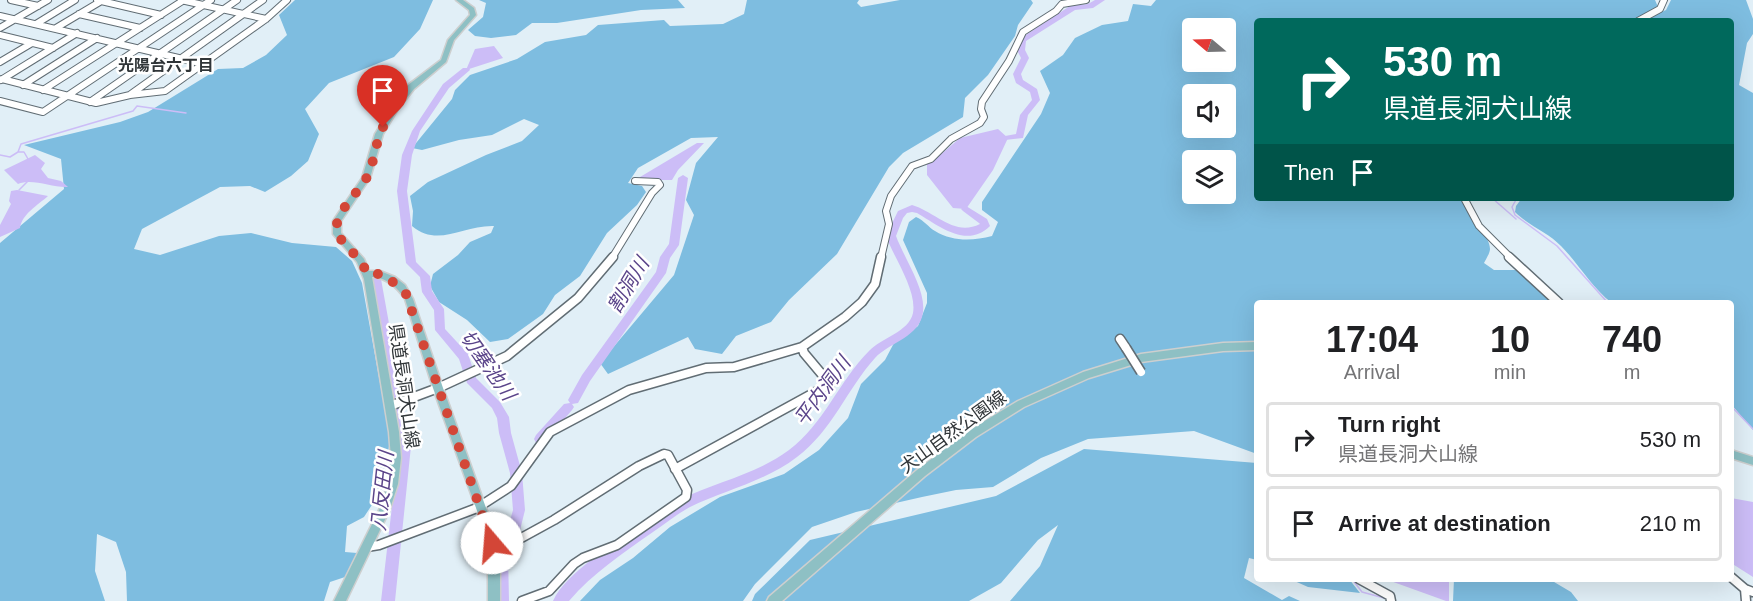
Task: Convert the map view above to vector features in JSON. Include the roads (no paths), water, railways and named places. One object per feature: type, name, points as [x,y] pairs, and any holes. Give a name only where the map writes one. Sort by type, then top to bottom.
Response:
[{"type":"main road","name":"県道長洞犬山線","points":[[340,601],[385,509],[395,474],[396,446],[394,405],[367,274],[358,256],[337,234],[337,221],[366,178],[379,134],[395,108],[411,87],[444,61],[451,40],[473,15],[470,8],[459,0]]},
{"type":"main road","name":"県道長洞犬山線","points":[[367,274],[384,274],[406,294],[480,506],[494,553],[494,601]]},
{"type":"main road","name":"犬山自然公園線","points":[[773,601],[921,472],[972,434],[1021,404],[1086,375],[1141,358],[1223,346],[1254,346]]},
{"type":"main road","points":[[1734,455],[1753,461]]},
{"type":"street","points":[[11,0],[38,6]]},
{"type":"street","points":[[0,28],[48,0]]},
{"type":"street","points":[[36,24],[75,0]]},
{"type":"street","points":[[56,28],[100,0],[161,15]]},
{"type":"street","points":[[122,5],[130,0]]},
{"type":"street","points":[[43,90],[182,0],[266,19]]},
{"type":"street","points":[[0,101],[43,112],[211,0]]},
{"type":"street","points":[[90,102],[237,0]]},
{"type":"street","points":[[130,95],[264,0]]},
{"type":"street","points":[[1,80],[96,103],[130,95],[165,91],[266,19],[287,0]]},
{"type":"street","points":[[367,547],[395,540],[480,506],[511,486],[550,432],[617,395],[694,371],[706,368],[735,367],[802,347],[845,317],[871,292],[875,284],[889,224],[886,211],[887,202],[909,169],[931,159],[951,139],[980,123],[984,117],[981,109],[982,102],[1009,61],[1023,32],[1056,11],[1062,4],[1086,0]]},
{"type":"street","points":[[1644,18],[1660,9],[1664,0]]},
{"type":"street","points":[[79,14],[140,28]]},
{"type":"street","points":[[0,16],[204,64]]},
{"type":"street","points":[[1,80],[77,33]]},
{"type":"street","points":[[0,35],[53,48]]},
{"type":"street","points":[[23,85],[97,38]]},
{"type":"street","points":[[0,62],[32,43]]},
{"type":"street","points":[[394,405],[438,388],[507,356],[589,288],[660,185],[658,182],[635,181]]},
{"type":"street","points":[[1466,201],[1474,218],[1506,255],[1535,278],[1556,300]]},
{"type":"street","points":[[1120,339],[1141,372]]},
{"type":"street","points":[[675,469],[830,384],[804,353],[802,347]]},
{"type":"street","points":[[494,553],[647,462],[668,455],[687,490],[688,495],[684,500],[617,545],[579,560],[549,591],[522,601]]},
{"type":"street","points":[[1734,579],[1749,591],[1746,601]]},
{"type":"street","points":[[1364,582],[1390,597],[1391,601]]},
{"type":"waterway","points":[[1008,138],[1020,136],[1024,115],[1036,100],[1034,91],[1019,81],[1017,74],[1025,58],[1021,50],[1022,40],[1073,8],[1090,6],[1101,0]]},
{"type":"waterway","name":"切塞池川","points":[[466,70],[446,86],[416,131],[407,155],[402,191],[411,263],[425,276],[427,292],[439,309],[440,330],[464,357],[471,380],[496,405],[503,417],[516,473],[519,510],[514,530],[505,542],[502,554],[502,601]]},
{"type":"waterway","points":[[18,152],[21,144],[133,111],[137,106],[186,113]]},
{"type":"waterway","points":[[0,155],[10,157],[18,152]]},
{"type":"waterway","points":[[18,152],[24,152],[28,159]]},
{"type":"waterway","name":"割洞川","points":[[574,400],[586,378],[661,273],[665,257],[674,245],[683,178]]},
{"type":"waterway","points":[[19,190],[28,181]]},
{"type":"waterway","points":[[1495,201],[1516,219]]},
{"type":"waterway","points":[[1515,201],[1512,207],[1515,215],[1557,246],[1605,300]]},
{"type":"waterway","name":"平内洞川","points":[[560,601],[580,578],[608,556],[684,504],[778,464],[795,453],[820,427],[872,354],[905,332],[915,320],[918,313],[916,294],[891,236],[899,216],[904,211],[912,209],[920,211],[950,229],[961,232],[973,232],[985,226],[984,221],[966,209]]},
{"type":"waterway","name":"八反田川","points":[[376,279],[405,446],[388,601]]},
{"type":"waterway","name":"割洞川","points":[[540,439],[568,407]]},
{"type":"waterway","points":[[1734,409],[1753,429]]},
{"type":"waterway","points":[[1354,582],[1362,592],[1384,598]]},
{"type":"district","name":"光陽台六丁目","points":[[166,65]]}]
